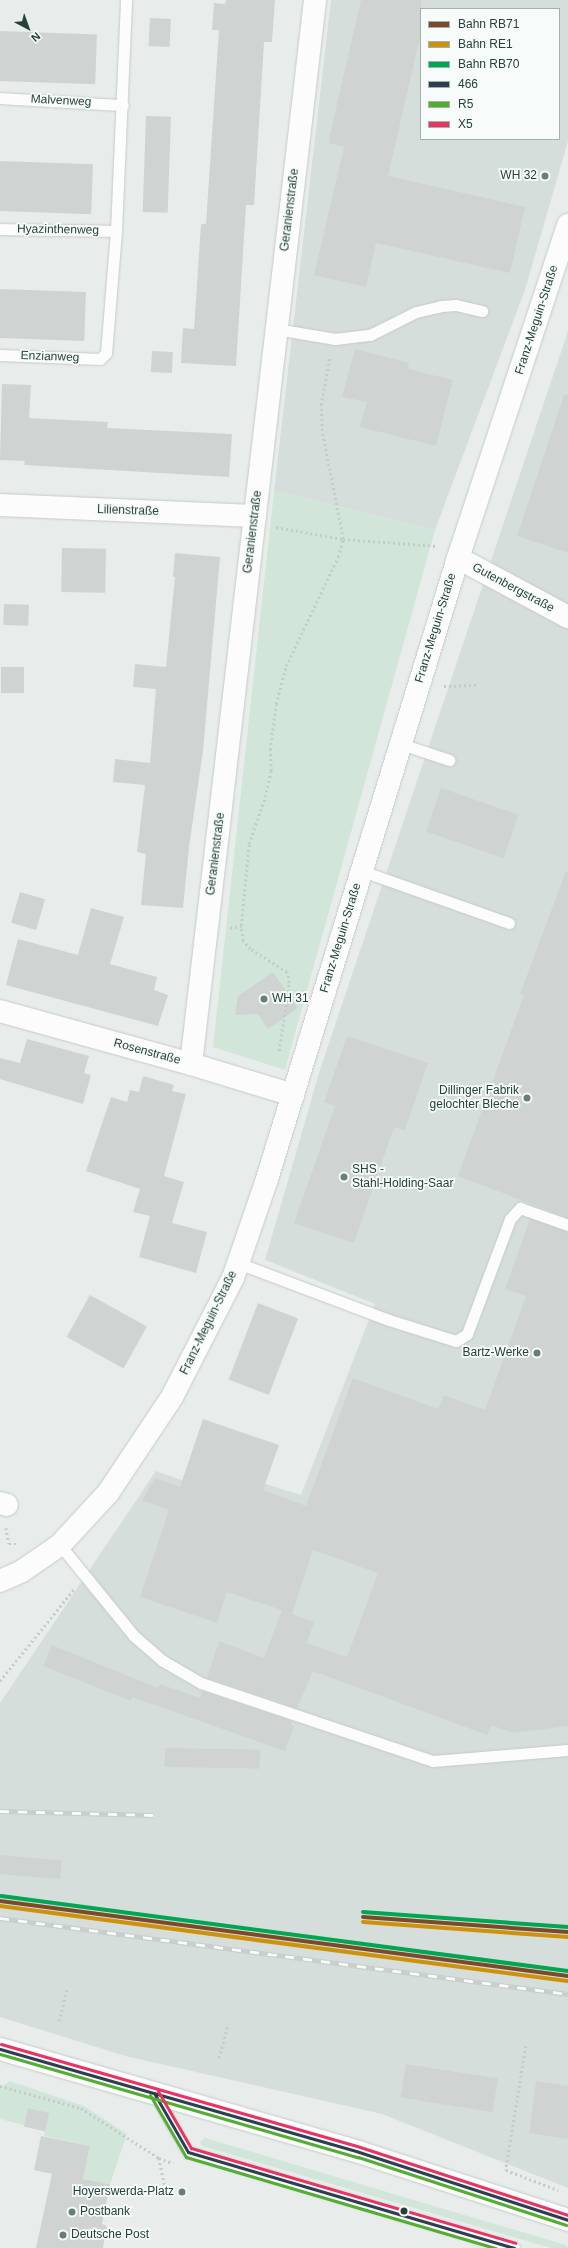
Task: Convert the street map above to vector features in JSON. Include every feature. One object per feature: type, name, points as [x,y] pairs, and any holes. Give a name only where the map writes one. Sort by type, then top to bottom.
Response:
[{"type":"street","name":"Geranienstraße","points":[[191,1064],[315,0]]},
{"type":"street","name":"Franz-Meguin-Straße","points":[[0,1581],[22,1571],[60,1545],[108,1493],[167,1404],[207,1333],[238,1263],[283,1092],[362,871],[460,553],[568,225]]},
{"type":"street","name":"Lilienstraße","points":[[0,505],[255,520]]},
{"type":"street","name":"Gutenbergstraße","points":[[460,553],[568,617]]},
{"type":"street","name":"Rosenstraße","points":[[0,1011],[191,1064],[283,1092]]},
{"type":"street","points":[[0,2049],[359,2152],[568,2220]]},
{"type":"lane","points":[[116,231],[126,0]]},
{"type":"lane","name":"Malvenweg","points":[[0,98],[122,105]]},
{"type":"lane","name":"Hyazinthenweg","points":[[0,229],[116,231]]},
{"type":"lane","name":"Enzianweg","points":[[0,355],[100,359],[106,353],[116,231]]},
{"type":"lane","points":[[276,329],[335,339],[370,335],[416,312],[441,306],[456,305],[482,311]]},
{"type":"lane","points":[[401,744],[449,760]]},
{"type":"lane","points":[[362,871],[509,923]]},
{"type":"lane","points":[[238,1263],[388,1320],[456,1341],[467,1334],[510,1219],[520,1208],[568,1225]]},
{"type":"lane","points":[[60,1545],[134,1636],[163,1661],[201,1683],[433,1760],[568,1750]]},
{"type":"lane","points":[[154,2093],[188,2152],[514,2248]]},
{"type":"path","points":[[283,1092],[289,983],[287,972],[250,949],[243,941],[241,926],[249,844],[266,790],[276,704],[286,666],[338,557],[343,540],[322,431],[321,406],[335,339]]},
{"type":"path","points":[[255,520],[343,540],[460,553]]},
{"type":"path","points":[[419,686],[480,685]]},
{"type":"path","points":[[4,1504],[6,1534],[9,1544],[16,1544],[22,1540]]},
{"type":"path","points":[[0,1681],[85,1576]]},
{"type":"path","points":[[59,2021],[67,1989]]},
{"type":"path","points":[[220,2058],[228,2024]]},
{"type":"path","points":[[526,2046],[506,2170],[561,2191]]},
{"type":"path","points":[[0,2086],[81,2108],[159,2158],[165,2187]]},
{"type":"shaded area","points":[[331,0],[568,0],[568,141],[525,290],[435,530],[274,491]]},
{"type":"shaded area","points":[[568,331],[568,2188],[382,2114],[125,2056],[0,2017],[0,1703],[156,1471],[241,1501],[250,1479],[301,1495],[375,1304],[265,1260],[319,1073]]},
{"type":"green space","points":[[274,491],[435,530],[285,1070],[213,1047]]},
{"type":"green space","points":[[10,2081],[84,2106],[127,2134],[110,2184],[83,2179],[90,2146],[44,2136],[49,2113],[29,2108],[24,2125],[0,2119],[0,2088]]},
{"type":"green space","points":[[205,2138],[566,2245],[568,2248],[551,2248],[202,2146],[200,2142]]},
{"type":"building","points":[[226,0],[275,0],[272,42],[264,42],[254,205],[246,205],[236,366],[181,363],[183,328],[194,329],[201,224],[206,224],[219,30],[212,30],[214,3],[225,4]]},
{"type":"building","points":[[361,0],[421,0],[420,37],[388,176],[525,207],[510,273],[376,243],[366,287],[314,275],[344,147],[328,143]]},
{"type":"building","points":[[150,18],[171,19],[170,47],[149,46]]},
{"type":"building","points":[[0,31],[97,34],[95,84],[0,81]]},
{"type":"building","points":[[146,116],[171,117],[168,213],[143,212]]},
{"type":"building","points":[[0,161],[93,164],[91,214],[0,211]]},
{"type":"building","points":[[0,289],[86,292],[84,341],[0,338]]},
{"type":"building","points":[[355,349],[409,363],[408,369],[453,380],[436,446],[360,427],[367,402],[342,397]]},
{"type":"building","points":[[152,351],[173,352],[172,373],[151,372]]},
{"type":"building","points":[[2,384],[31,385],[29,418],[108,422],[107,428],[232,434],[229,477],[24,465],[25,461],[0,460]]},
{"type":"building","points":[[564,395],[568,395],[568,553],[517,536]]},
{"type":"building","points":[[62,548],[106,549],[105,593],[61,592]]},
{"type":"building","points":[[175,553],[220,557],[203,751],[189,847],[183,908],[141,905],[146,854],[137,852],[145,785],[113,782],[115,759],[150,763],[156,689],[133,687],[135,664],[166,667],[175,577],[173,577]]},
{"type":"building","points":[[4,604],[29,605],[28,626],[3,625]]},
{"type":"building","points":[[1,667],[24,667],[24,693],[1,693]]},
{"type":"building","points":[[441,788],[519,815],[504,858],[426,831]]},
{"type":"building","name":"Dillinger Fabrik gelochter Bleche","points":[[566,871],[568,872],[568,1218],[458,1176],[524,995],[520,994]]},
{"type":"building","points":[[20,892],[45,899],[36,930],[11,923]]},
{"type":"building","points":[[91,908],[124,917],[110,964],[157,977],[154,990],[168,995],[158,1026],[6,985],[18,939],[78,955]]},
{"type":"building","name":"WH 31","points":[[273,972],[298,1008],[268,1029],[258,1014],[235,1015],[238,996]]},
{"type":"building","name":"SHS - Stahl-Holding-Saar","points":[[347,1036],[428,1063],[405,1130],[394,1127],[354,1243],[294,1223],[335,1106],[324,1102]]},
{"type":"building","points":[[27,1039],[89,1056],[84,1073],[91,1075],[83,1104],[0,1079],[0,1058],[20,1063]]},
{"type":"building","points":[[143,1076],[174,1085],[172,1091],[186,1094],[164,1176],[184,1182],[172,1223],[207,1232],[196,1273],[139,1257],[150,1216],[133,1212],[140,1189],[86,1171],[111,1097],[127,1102],[130,1090],[139,1092]]},
{"type":"building","points":[[530,1219],[568,1232],[568,1726],[513,1733],[491,1725],[487,1735],[313,1671],[297,1708],[207,1678],[219,1641],[264,1658],[282,1610],[227,1592],[217,1623],[140,1597],[169,1510],[142,1500],[155,1478],[180,1487],[203,1419],[279,1445],[263,1490],[306,1506],[353,1378],[438,1409],[444,1395],[485,1410],[526,1296],[505,1289]],"holes":[[[313,1550],[378,1573],[347,1657],[307,1643],[314,1622],[292,1614]]]},
{"type":"building","points":[[90,1295],[147,1327],[124,1368],[67,1337]]},
{"type":"building","points":[[258,1303],[298,1318],[269,1395],[229,1380]]},
{"type":"building","points":[[52,1645],[158,1688],[160,1684],[200,1698],[202,1691],[292,1721],[291,1725],[294,1726],[285,1751],[132,1697],[131,1701],[43,1666]]},
{"type":"building","points":[[165,1748],[260,1750],[260,1769],[165,1767]]},
{"type":"building","points":[[0,1855],[62,1860],[60,1879],[0,1874]]},
{"type":"building","points":[[406,2064],[498,2079],[493,2112],[401,2098]]},
{"type":"building","points":[[536,2081],[568,2086],[568,2139],[529,2133]]},
{"type":"building","points":[[28,2108],[49,2113],[45,2131],[24,2127]]},
{"type":"building","points":[[41,2136],[90,2146],[83,2179],[110,2184],[102,2224],[107,2226],[103,2248],[36,2248],[52,2174],[34,2170]]},
{"type":"railway","points":[[0,1811],[153,1815]]},
{"type":"railway","points":[[0,1918],[568,1994]]},
{"type":"rail line","name":"RB70","points":[[1,1896],[568,1971]]},
{"type":"rail line","name":"RB71","points":[[0,1901],[568,1976]]},
{"type":"rail line","name":"RE1","points":[[0,1906],[567,1981]]},
{"type":"rail line","name":"RB70","points":[[363,1912],[568,1927]]},
{"type":"rail line","name":"RB71","points":[[363,1917],[568,1932]]},
{"type":"rail line","name":"RE1","points":[[363,1922],[568,1937]]},
{"type":"transit line","name":"X5","points":[[1,2044],[360,2147],[568,2215]]},
{"type":"transit line","name":"466","points":[[0,2049],[359,2152],[568,2220]]},
{"type":"transit line","name":"R5","points":[[0,2054],[358,2157],[566,2225]]},
{"type":"transit line","name":"X5","points":[[158,2091],[191,2148],[515,2243]]},
{"type":"transit line","name":"466","points":[[154,2093],[188,2152],[514,2248]]},
{"type":"transit line","name":"R5","points":[[150,2095],[186,2157],[496,2248]]},
{"type":"place","name":"WH 32","points":[[545,176]]},
{"type":"place","name":"WH 31","points":[[264,999]]},
{"type":"place","name":"Dillinger Fabrik gelochter Bleche","points":[[527,1098]]},
{"type":"place","name":"SHS - Stahl-Holding-Saar","points":[[344,1177]]},
{"type":"place","name":"Bartz-Werke","points":[[537,1353]]},
{"type":"place","name":"Hoyerswerda-Platz","points":[[182,2192]]},
{"type":"place","name":"Postbank","points":[[72,2212]]},
{"type":"place","name":"Deutsche Post","points":[[63,2235]]}]
